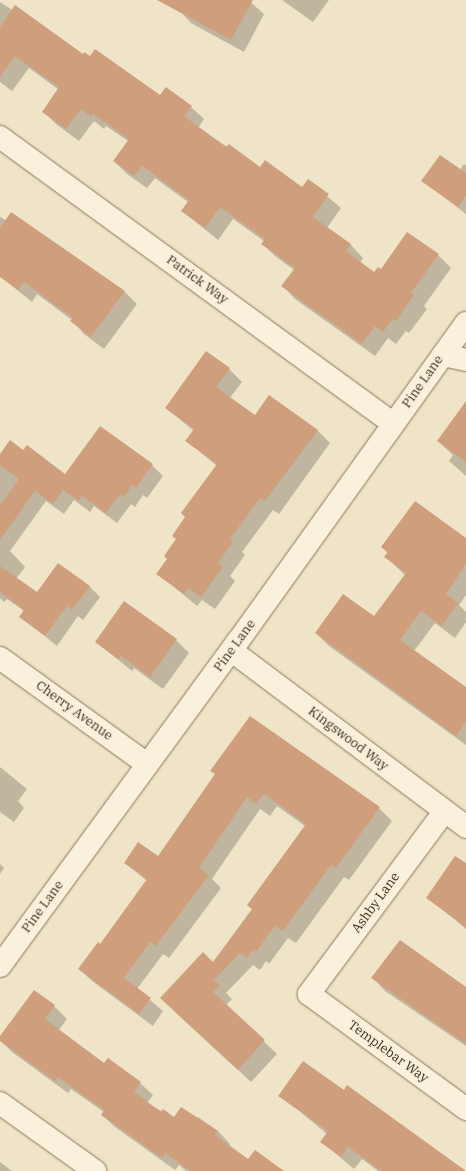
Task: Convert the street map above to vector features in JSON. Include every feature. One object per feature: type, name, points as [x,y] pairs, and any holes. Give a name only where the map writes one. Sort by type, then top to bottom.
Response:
[{"type":"street","name":"Patrick Way","points":[[0,136],[394,424]]},
{"type":"street","name":"Pine Lane","points":[[0,966],[147,764],[232,651],[466,323]]},
{"type":"street","points":[[443,355],[466,360]]},
{"type":"street","name":"Kingswood Way","points":[[232,651],[444,812],[466,827]]},
{"type":"street","name":"Cherry Avenue","points":[[0,658],[147,764]]},
{"type":"street","name":"Ashby Lane","points":[[309,994],[444,812]]},
{"type":"street","name":"Templebar Way","points":[[309,994],[466,1109]]},
{"type":"street","points":[[0,1103],[95,1171]]},
{"type":"building","points":[[157,0],[253,0],[231,40]]},
{"type":"building","points":[[15,5],[83,54],[84,52],[90,56],[95,49],[160,95],[166,87],[192,106],[184,116],[226,147],[229,144],[260,167],[265,160],[302,187],[308,179],[329,194],[313,217],[351,244],[346,251],[374,272],[378,267],[381,269],[407,232],[439,254],[411,293],[414,295],[396,321],[393,319],[383,332],[375,326],[362,344],[281,286],[295,268],[261,244],[265,239],[220,207],[205,228],[181,211],[189,200],[142,166],[134,176],[113,161],[129,139],[93,114],[91,117],[81,109],[66,129],[42,112],[59,87],[15,56],[0,77],[0,27]]},
{"type":"building","points":[[440,155],[466,173],[466,196],[458,207],[421,181]]},
{"type":"building","points":[[11,212],[125,291],[91,337],[70,321],[73,318],[24,282],[18,290],[0,277],[0,228]]},
{"type":"building","points":[[206,351],[230,368],[216,387],[255,415],[269,395],[318,430],[265,501],[260,498],[230,539],[233,542],[218,563],[223,567],[201,597],[189,588],[184,594],[156,574],[167,559],[164,556],[176,539],[172,536],[185,517],[181,513],[217,464],[185,441],[194,429],[165,408]]},
{"type":"building","points":[[466,401],[466,462],[437,441]]},
{"type":"building","points":[[100,426],[153,464],[136,488],[132,485],[124,497],[120,494],[106,513],[82,496],[79,501],[63,490],[53,504],[35,491],[0,540],[0,505],[19,479],[0,465],[0,454],[10,440],[23,450],[27,445],[65,474]]},
{"type":"building","points":[[415,501],[466,538],[466,564],[446,594],[458,603],[442,626],[421,611],[400,640],[466,687],[466,722],[456,736],[315,633],[343,594],[374,616],[406,573],[384,557],[388,552],[381,547]]},
{"type":"building","points":[[58,563],[90,586],[72,610],[67,606],[45,636],[19,617],[24,610],[0,592],[0,566],[37,592]]},
{"type":"building","points":[[124,601],[177,639],[150,677],[121,656],[118,659],[95,642]]},
{"type":"building","points":[[250,716],[380,807],[336,868],[331,865],[283,931],[275,926],[256,952],[253,950],[247,958],[240,953],[214,980],[220,986],[213,992],[265,1040],[238,1070],[160,998],[203,952],[213,962],[252,909],[247,905],[306,824],[264,794],[256,804],[247,797],[199,868],[209,875],[156,946],[150,942],[124,978],[151,998],[139,1014],[78,969],[98,942],[100,944],[147,879],[124,863],[138,842],[158,856],[215,774],[210,771]]},
{"type":"building","points":[[455,856],[466,863],[466,927],[426,898]]},
{"type":"building","points":[[400,940],[466,987],[466,1044],[371,978]]},
{"type":"building","points":[[34,990],[55,1005],[45,1019],[104,1063],[108,1058],[141,1082],[134,1092],[161,1112],[163,1109],[174,1117],[181,1107],[218,1131],[215,1135],[248,1159],[255,1150],[284,1171],[190,1171],[165,1153],[162,1158],[101,1115],[104,1110],[58,1077],[55,1081],[0,1041],[0,1036]]},
{"type":"building","points":[[303,1061],[344,1090],[347,1085],[466,1171],[381,1171],[348,1147],[341,1157],[320,1142],[328,1131],[278,1096]]}]
